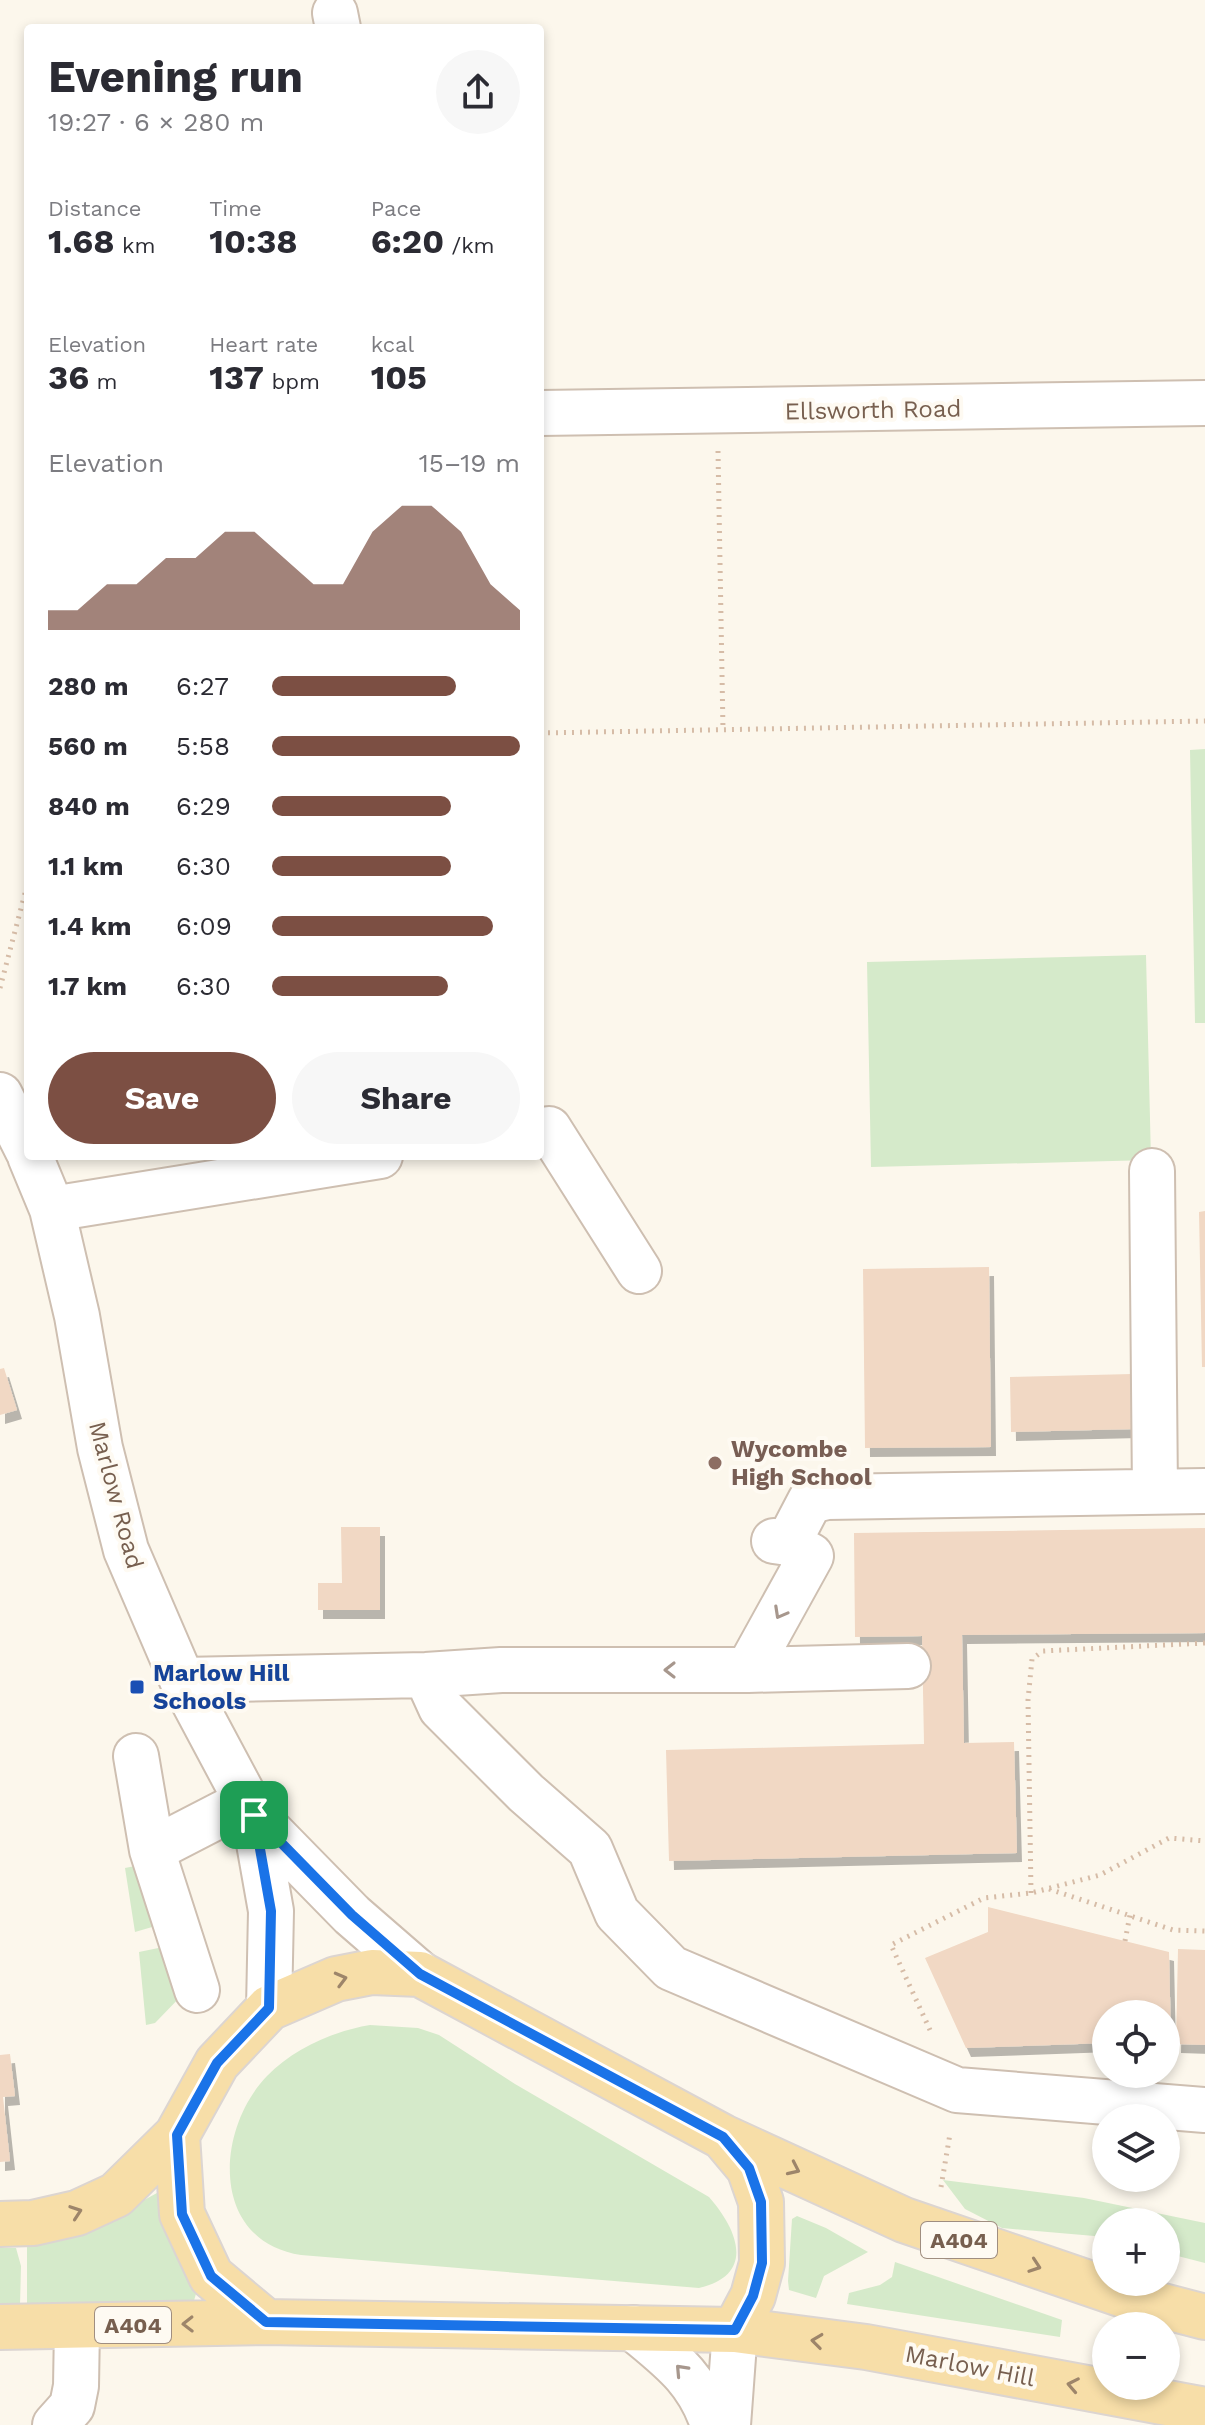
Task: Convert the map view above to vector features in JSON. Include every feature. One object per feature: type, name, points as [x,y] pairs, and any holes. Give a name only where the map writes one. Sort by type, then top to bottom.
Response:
[{"type":"main road","points":[[0,2224],[33,2223],[77,2213],[116,2195],[177,2135],[217,2063],[269,2008],[336,1979],[372,1972],[420,1974],[723,2137],[749,2168],[761,2202],[762,2263],[753,2296],[735,2330]]},
{"type":"main road","points":[[177,2135],[182,2214],[211,2276],[266,2322]]},
{"type":"main road","name":"A404","points":[[723,2137],[915,2225],[1132,2298],[1205,2317]]},
{"type":"main road","name":"Marlow Hill","points":[[0,2327],[266,2322],[735,2330],[866,2347],[1205,2410]]},
{"type":"street","name":"Ellsworth Road","points":[[544,413],[717,413],[1205,403]]},
{"type":"street","name":"Marlow Road","points":[[0,1095],[24,1144]]},
{"type":"street","points":[[544,1120],[639,1271]]},
{"type":"street","name":"Marlow Road","points":[[32,1160],[52,1209],[77,1316],[100,1448],[126,1550],[182,1680],[250,1808],[352,1915],[420,1974]]},
{"type":"street","points":[[52,1209],[355,1160]]},
{"type":"street","points":[[1152,1171],[1155,1492]]},
{"type":"street","points":[[748,1670],[810,1501],[827,1497],[1205,1491]]},
{"type":"street","points":[[182,1680],[426,1675],[511,1654],[748,1670],[908,1666]]},
{"type":"street","points":[[426,1675],[441,1708],[526,1793],[590,1849],[617,1913],[671,1968],[957,2090],[1205,2110]]},
{"type":"street","points":[[136,1756],[152,1850],[197,1990]]},
{"type":"street","name":"Marlow Road","points":[[250,1808],[271,1911],[269,2008]]},
{"type":"street","points":[[152,1850],[250,1808]]},
{"type":"street","points":[[55,2425],[72,2406],[76,2386],[77,2327]]},
{"type":"street","points":[[633,2328],[682,2369],[700,2392],[713,2425]]},
{"type":"street","points":[[728,2425],[735,2330]]},
{"type":"path","points":[[717,413],[723,730]]},
{"type":"path","points":[[544,733],[1205,721]]},
{"type":"path","points":[[0,988],[24,897]]},
{"type":"path","points":[[1031,1893],[1028,1700],[1032,1659],[1043,1651],[1205,1643]]},
{"type":"path","points":[[939,2199],[957,2090],[891,1945],[984,1898],[1031,1893],[1100,1875],[1169,1838],[1205,1841]]},
{"type":"path","points":[[1048,1889],[1173,1930],[1205,1931]]},
{"type":"path","points":[[1125,1941],[1130,1915]]},
{"type":"green space","points":[[1205,749],[1205,1023],[1195,1023],[1190,750]]},
{"type":"green space","points":[[1146,955],[1151,1160],[871,1167],[867,962]]},
{"type":"green space","points":[[145,1864],[159,1925],[135,1932],[125,1868]]},
{"type":"green space","points":[[168,1946],[186,1991],[155,2023],[146,2025],[139,1952]]},
{"type":"green space","points":[[370,2025],[418,2028],[439,2035],[515,2084],[709,2197],[733,2236],[735,2261],[729,2272],[699,2288],[301,2255],[271,2246],[250,2229],[237,2206],[230,2180],[231,2153],[238,2125],[250,2099],[277,2066],[328,2037]]},
{"type":"green space","points":[[943,2180],[1084,2198],[1132,2208],[1092,2208],[1092,2236],[1002,2228],[965,2209]]},
{"type":"green space","points":[[160,2193],[198,2287],[193,2304],[27,2306],[27,2246],[80,2234]]},
{"type":"green space","points":[[797,2216],[826,2228],[868,2252],[824,2276],[816,2298],[789,2290],[792,2219]]},
{"type":"green space","points":[[1180,2218],[1205,2223],[1205,2263],[1180,2257]]},
{"type":"green space","points":[[0,2248],[16,2248],[21,2266],[20,2305],[0,2305]]},
{"type":"green space","points":[[895,2262],[1062,2320],[1060,2337],[847,2304],[849,2293],[880,2285],[892,2277]]},
{"type":"building","points":[[1205,1211],[1205,1367],[1202,1367],[1199,1212]]},
{"type":"building","points":[[989,1267],[991,1447],[865,1448],[863,1269]]},
{"type":"building","points":[[4,1368],[17,1410],[0,1415],[0,1369]]},
{"type":"building","points":[[1132,1374],[1134,1429],[1011,1432],[1010,1377]]},
{"type":"building","points":[[341,1527],[380,1527],[380,1610],[318,1610],[318,1583],[342,1583]]},
{"type":"building","points":[[1205,1528],[1205,1633],[962,1635],[964,1743],[1014,1742],[1017,1853],[669,1861],[666,1750],[924,1744],[922,1636],[855,1637],[854,1533]]},
{"type":"building","points":[[988,1907],[1169,1952],[1170,2000],[1092,2000],[1092,2044],[966,2048],[925,1958],[988,1932]]},
{"type":"building","points":[[1178,1949],[1205,1950],[1205,2045],[1180,2044],[1180,2000],[1177,2000]]},
{"type":"building","points":[[10,2054],[15,2096],[3,2097],[10,2161],[0,2162],[0,2055]]},
{"type":"place","name":"Wycombe High School","points":[[715,1463]]},
{"type":"place","name":"Marlow Hill Schools","points":[[137,1687]]},
{"type":"route","points":[[254,1815],[352,1915],[420,1974],[723,2137],[749,2168],[761,2202],[762,2263],[753,2296],[735,2330],[266,2322],[211,2276],[182,2214],[177,2135],[217,2063],[269,2008],[271,1911],[254,1815]]}]
